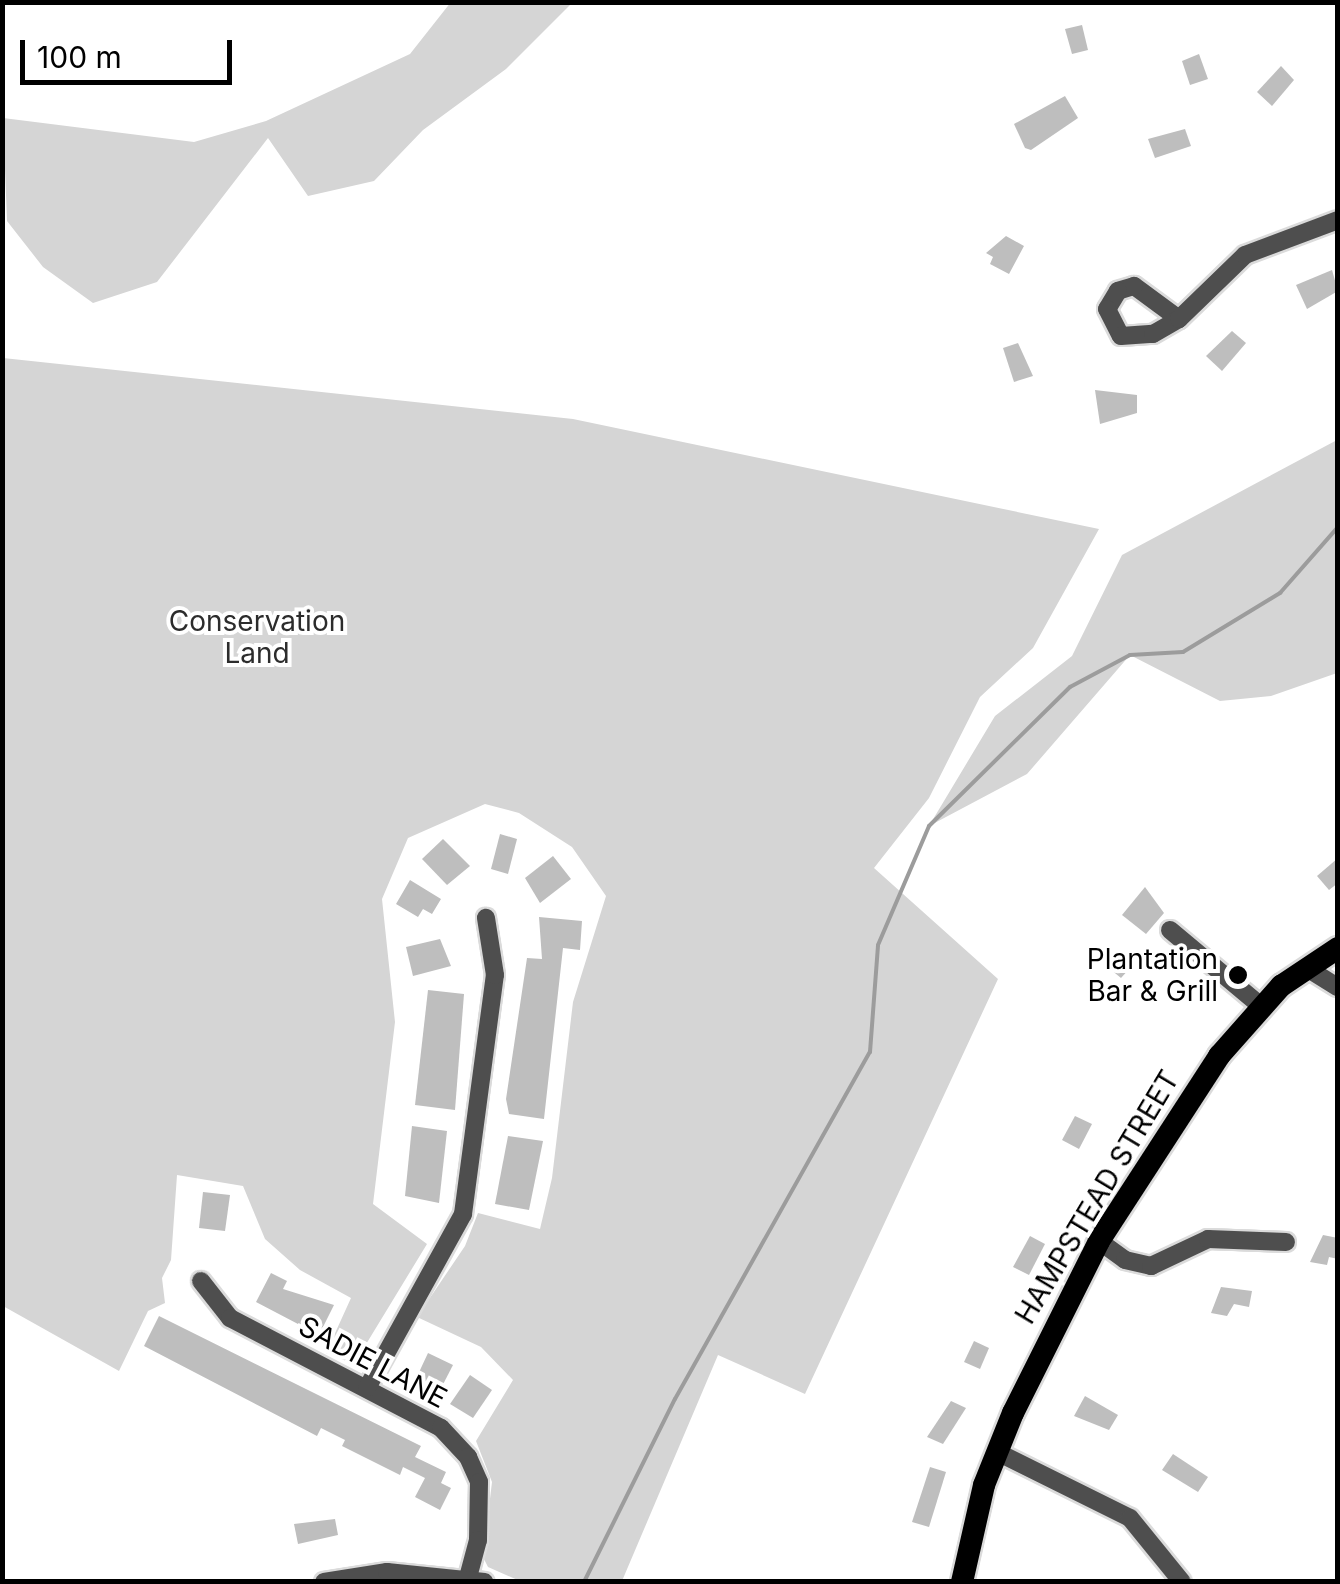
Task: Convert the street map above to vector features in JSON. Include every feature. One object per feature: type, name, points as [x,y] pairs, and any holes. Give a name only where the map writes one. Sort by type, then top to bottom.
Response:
[{"type":"main road","name":"HAMPSTEAD STREET","points":[[962,1582],[997,1452],[1042,1346],[1100,1242],[1210,1070],[1262,1007],[1306,968],[1338,948]]},
{"type":"street","points":[[1179,319],[1245,255],[1338,220]]},
{"type":"street","points":[[367,1388],[463,1214],[496,975],[486,918]]},
{"type":"street","points":[[1170,930],[1262,1007]]},
{"type":"street","points":[[1306,968],[1338,987]]},
{"type":"street","points":[[1100,1242],[1125,1260],[1150,1266],[1208,1238],[1286,1242]]},
{"type":"street","name":"SADIE LANE","points":[[202,1281],[230,1318],[441,1428],[468,1457],[481,1511],[476,1579]]},
{"type":"street","points":[[997,1452],[1130,1518],[1182,1582]]},
{"type":"street","points":[[324,1582],[370,1572],[476,1579]]},
{"type":"green space","points":[[451,2],[572,3],[506,69],[423,130],[374,181],[308,196],[268,138],[157,282],[93,303],[43,267],[7,221],[3,118],[194,142],[266,121],[410,54]]},
{"type":"green space","name":"Conservation Land","points":[[3,358],[573,419],[1099,529],[1033,648],[980,697],[929,798],[874,868],[998,979],[805,1394],[718,1355],[622,1581],[520,1581],[488,1567],[483,1557],[492,1482],[476,1441],[513,1380],[481,1347],[417,1317],[465,1246],[478,1213],[540,1229],[552,1178],[573,1002],[606,896],[572,847],[519,813],[485,804],[408,838],[382,899],[395,1022],[373,1204],[427,1244],[354,1364],[326,1353],[351,1298],[300,1270],[265,1239],[243,1186],[177,1175],[171,1260],[162,1278],[165,1303],[148,1311],[119,1371],[3,1306]]},
{"type":"green space","points":[[1337,440],[1337,673],[1271,696],[1220,701],[1130,655],[1027,774],[929,826],[995,716],[1072,656],[1122,555]]},
{"type":"building","points":[[1082,25],[1088,50],[1072,54],[1065,29]]},
{"type":"building","points":[[1199,54],[1208,79],[1190,85],[1182,61]]},
{"type":"building","points":[[1281,66],[1294,80],[1272,106],[1257,92]]},
{"type":"building","points":[[1065,96],[1078,118],[1031,150],[1025,148],[1014,124]]},
{"type":"building","points":[[1185,129],[1191,146],[1155,158],[1148,139]]},
{"type":"building","points":[[1006,236],[1024,246],[1009,274],[990,264],[993,257],[986,253]]},
{"type":"building","points":[[1332,270],[1338,291],[1307,309],[1296,285]]},
{"type":"building","points":[[1232,331],[1246,343],[1222,371],[1206,356]]},
{"type":"building","points":[[1018,343],[1033,376],[1014,382],[1003,348]]},
{"type":"building","points":[[1095,390],[1137,395],[1137,413],[1100,424]]},
{"type":"building","points":[[500,834],[517,839],[508,874],[491,869]]},
{"type":"building","points":[[443,839],[470,866],[447,885],[422,859]]},
{"type":"building","points":[[553,856],[571,879],[540,903],[525,878]]},
{"type":"building","points":[[1338,858],[1338,883],[1329,890],[1317,876]]},
{"type":"building","points":[[410,880],[441,899],[432,914],[423,909],[418,917],[396,904]]},
{"type":"building","points":[[1145,887],[1164,913],[1146,934],[1122,915]]},
{"type":"building","points":[[539,917],[582,921],[580,950],[563,948],[544,1119],[509,1114],[506,1099],[527,958],[542,959]]},
{"type":"building","points":[[440,939],[451,966],[413,976],[406,947]]},
{"type":"building","points":[[1120,958],[1130,968],[1121,978],[1110,969]]},
{"type":"building","points":[[428,990],[464,994],[455,1110],[415,1105]]},
{"type":"building","points":[[1075,1116],[1092,1124],[1079,1149],[1062,1140]]},
{"type":"building","points":[[412,1126],[447,1131],[439,1203],[405,1196]]},
{"type":"building","points":[[508,1136],[543,1141],[529,1210],[495,1204]]},
{"type":"building","points":[[203,1192],[230,1195],[225,1231],[199,1228]]},
{"type":"building","points":[[1323,1235],[1338,1238],[1338,1259],[1329,1257],[1327,1265],[1310,1262]]},
{"type":"building","points":[[1030,1236],[1045,1244],[1029,1275],[1013,1267]]},
{"type":"building","points":[[271,1273],[287,1281],[283,1289],[334,1305],[319,1335],[256,1302]]},
{"type":"building","points":[[1221,1287],[1252,1291],[1249,1307],[1234,1304],[1227,1316],[1211,1313]]},
{"type":"building","points":[[159,1316],[421,1446],[415,1457],[446,1472],[441,1483],[451,1488],[440,1510],[415,1497],[425,1478],[403,1467],[400,1475],[342,1446],[345,1440],[321,1428],[317,1436],[144,1346]]},
{"type":"building","points":[[974,1341],[989,1348],[980,1369],[964,1362]]},
{"type":"building","points":[[428,1353],[453,1365],[437,1396],[414,1383]]},
{"type":"building","points":[[470,1375],[492,1390],[473,1418],[450,1404]]},
{"type":"building","points":[[1085,1396],[1118,1415],[1109,1430],[1074,1416]]},
{"type":"building","points":[[951,1401],[966,1408],[943,1444],[927,1437]]},
{"type":"building","points":[[1173,1454],[1208,1477],[1198,1492],[1162,1470]]},
{"type":"building","points":[[930,1467],[946,1472],[929,1527],[912,1522]]},
{"type":"building","points":[[335,1519],[338,1535],[298,1544],[294,1524]]},
{"type":"waterway","points":[[584,1582],[675,1399],[870,1052],[878,945],[929,826],[1070,687],[1130,655],[1183,652],[1280,593],[1338,527]]},
{"type":"place","name":"Plantation Bar & Grill","points":[[1238,975]]}]
